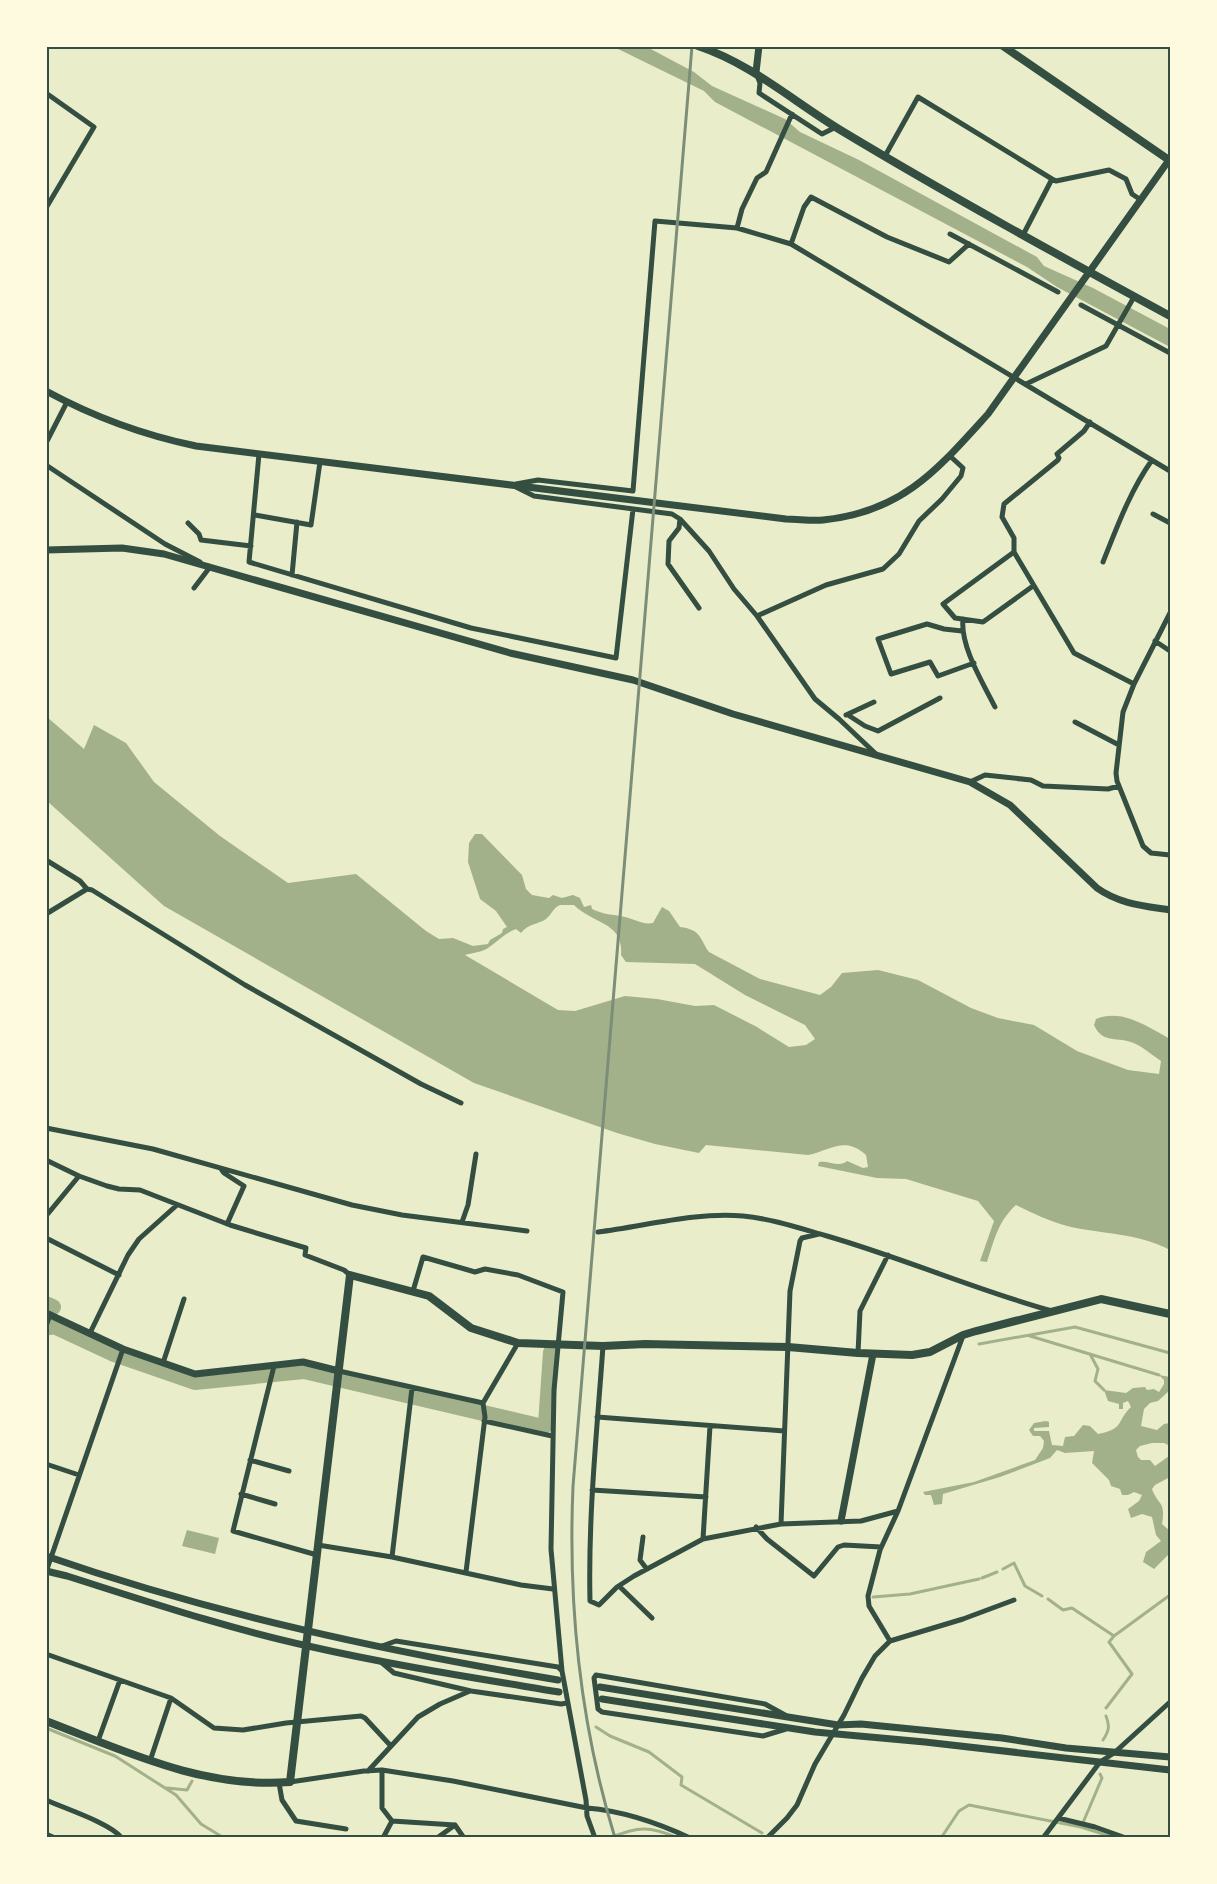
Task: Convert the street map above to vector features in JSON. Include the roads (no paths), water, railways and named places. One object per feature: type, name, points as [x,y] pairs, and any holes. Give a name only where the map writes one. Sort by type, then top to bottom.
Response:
[{"type":"main road","points":[[698,46],[718,50],[756,72],[836,127],[1023,235],[1087,275],[1132,301],[1170,316]]},
{"type":"main road","points":[[1003,46],[1170,160]]},
{"type":"main road","points":[[46,1721],[150,1761],[202,1777],[290,1782],[350,1275],[429,1296],[471,1328],[518,1344],[788,1347],[912,1355],[930,1352],[963,1335],[1101,1299],[1170,1314]]},
{"type":"street","points":[[759,46],[756,72],[760,83],[759,93],[791,117],[822,134],[836,127]]},
{"type":"street","points":[[46,93],[94,127],[46,208]]},
{"type":"street","points":[[885,156],[918,97],[1056,181],[1109,170],[1126,179],[1132,194],[1141,200]]},
{"type":"street","points":[[737,228],[742,209],[758,178],[766,172],[791,117]]},
{"type":"street","points":[[46,391],[110,422],[168,440],[320,462],[786,519],[821,520],[869,510],[899,497],[928,478],[951,456],[988,414],[1170,160]]},
{"type":"street","points":[[1023,235],[1053,179]]},
{"type":"street","points":[[791,244],[804,207],[811,197],[887,237],[949,262],[969,244]]},
{"type":"street","points":[[513,485],[538,480],[633,491],[655,221],[737,228],[791,244],[1170,471]]},
{"type":"street","points":[[950,234],[1058,292]]},
{"type":"street","points":[[1026,384],[1106,346],[1132,301]]},
{"type":"street","points":[[1081,305],[1170,353]]},
{"type":"street","points":[[46,443],[67,402]]},
{"type":"street","points":[[1090,422],[1084,431],[1057,454],[1058,460],[1004,504],[1002,517],[1014,538],[1014,552],[1074,653],[1134,684]]},
{"type":"street","points":[[259,454],[249,562],[471,628],[616,658],[633,509]]},
{"type":"street","points":[[757,616],[826,585],[883,569],[899,554],[919,521],[942,499],[961,476],[963,468],[951,456]]},
{"type":"street","points":[[1103,562],[1129,500],[1152,460]]},
{"type":"street","points":[[255,515],[311,525],[320,462]]},
{"type":"street","points":[[46,465],[165,544],[210,567]]},
{"type":"street","points":[[513,485],[534,496],[672,514],[680,519],[710,551],[734,589],[757,616],[815,699],[877,756]]},
{"type":"street","points":[[1153,514],[1170,523]]},
{"type":"street","points":[[680,519],[679,528],[669,541],[668,564],[699,608]]},
{"type":"street","points":[[292,575],[297,522]]},
{"type":"street","points":[[188,523],[199,534],[201,540],[251,546]]},
{"type":"street","points":[[46,549],[122,548],[164,554],[500,650],[633,680],[733,714],[970,782],[1010,805],[1105,894],[1118,900],[1170,910]]},
{"type":"street","points":[[1014,552],[943,604],[955,618],[983,622],[1033,586]]},
{"type":"street","points":[[194,588],[210,567]]},
{"type":"street","points":[[1170,613],[1134,684],[1124,712],[1116,773],[1143,846],[1151,853],[1170,855]]},
{"type":"street","points":[[963,619],[962,631],[995,707]]},
{"type":"street","points":[[962,631],[927,624],[878,639],[891,674],[930,662],[938,676],[974,663]]},
{"type":"street","points":[[1155,641],[1170,651]]},
{"type":"street","points":[[848,715],[878,731],[940,698]]},
{"type":"street","points":[[839,719],[874,702]]},
{"type":"street","points":[[1076,722],[1119,745]]},
{"type":"street","points":[[970,782],[985,775],[1031,780],[1043,786],[1108,789],[1119,786]]},
{"type":"street","points":[[46,860],[80,881],[87,889],[245,985],[415,1081],[462,1103]]},
{"type":"street","points":[[46,914],[87,889]]},
{"type":"street","points":[[46,1128],[153,1149],[352,1204],[402,1215],[527,1231]]},
{"type":"street","points":[[462,1222],[468,1205],[476,1154]]},
{"type":"street","points":[[46,1160],[79,1176],[119,1189],[140,1190],[227,1224],[306,1248],[305,1255],[344,1269],[350,1275]]},
{"type":"street","points":[[221,1168],[224,1173],[244,1186],[227,1224]]},
{"type":"street","points":[[46,1216],[79,1176]]},
{"type":"street","points":[[90,1333],[128,1255],[139,1239],[177,1205]]},
{"type":"street","points":[[598,1232],[701,1216],[769,1219],[888,1255],[1021,1302],[1054,1311]]},
{"type":"street","points":[[781,1524],[790,1291],[800,1241],[802,1238],[821,1234]]},
{"type":"street","points":[[46,1238],[119,1275]]},
{"type":"street","points":[[858,1353],[860,1311],[888,1255]]},
{"type":"street","points":[[413,1291],[423,1257],[475,1272],[485,1269],[519,1275],[563,1292],[552,1436],[550,1534],[553,1589],[567,1703],[587,1816],[595,1838]]},
{"type":"street","points":[[163,1363],[184,1299]]},
{"type":"street","points":[[46,1326],[48,1314],[90,1333],[121,1354],[163,1363],[201,1375],[274,1368],[303,1362],[339,1376],[484,1406]]},
{"type":"street","points":[[890,1641],[869,1606],[868,1596],[881,1547],[898,1511],[963,1335]]},
{"type":"street","points":[[466,1572],[485,1419],[484,1406],[518,1344]]},
{"type":"street","points":[[603,1346],[589,1547],[590,1601],[599,1605],[619,1586],[646,1568],[703,1539],[781,1524],[861,1521],[898,1511]]},
{"type":"street","points":[[121,1354],[49,1557],[47,1572],[67,1575],[235,1627],[307,1646],[465,1677],[559,1692]]},
{"type":"street","points":[[841,1521],[873,1354]]},
{"type":"street","points":[[274,1368],[233,1531],[317,1555]]},
{"type":"street","points":[[392,1557],[412,1390]]},
{"type":"street","points":[[597,1417],[784,1431]]},
{"type":"street","points":[[485,1419],[552,1436]]},
{"type":"street","points":[[703,1539],[710,1426]]},
{"type":"street","points":[[250,1460],[288,1472]]},
{"type":"street","points":[[46,1464],[79,1475]]},
{"type":"street","points":[[592,1490],[706,1497]]},
{"type":"street","points":[[241,1494],[275,1504]]},
{"type":"street","points":[[756,1527],[767,1539],[814,1576],[838,1547],[844,1545],[881,1547]]},
{"type":"street","points":[[643,1536],[640,1560],[646,1568]]},
{"type":"street","points":[[318,1545],[392,1557],[521,1585],[553,1589]]},
{"type":"street","points":[[49,1557],[235,1613],[308,1632],[558,1680]]},
{"type":"street","points":[[619,1586],[652,1618]]},
{"type":"street","points":[[767,1838],[788,1818],[797,1805],[815,1764],[866,1670],[882,1647],[890,1641],[963,1619],[1014,1600]]},
{"type":"street","points":[[380,1647],[396,1641],[558,1667],[562,1671]]},
{"type":"street","points":[[46,1654],[171,1698],[214,1728],[243,1730],[361,1716],[390,1744]]},
{"type":"street","points":[[379,1660],[394,1673],[471,1691],[567,1703]]},
{"type":"street","points":[[786,1729],[763,1736],[602,1712],[598,1709],[594,1678],[596,1675],[765,1704],[787,1716]]},
{"type":"street","points":[[98,1741],[120,1680]]},
{"type":"street","points":[[600,1687],[838,1725],[861,1725],[1002,1738],[1066,1748],[1170,1757]]},
{"type":"street","points":[[368,1771],[390,1744],[418,1717],[440,1704],[471,1691]]},
{"type":"street","points":[[150,1761],[171,1698]]},
{"type":"street","points":[[602,1699],[786,1729],[925,1742],[1170,1770]]},
{"type":"street","points":[[1043,1838],[1100,1762],[1114,1753],[1170,1702]]},
{"type":"street","points":[[382,1770],[382,1808],[392,1821],[455,1825]]},
{"type":"street","points":[[290,1782],[382,1770],[453,1781],[586,1808],[608,1810],[642,1818],[690,1838]]},
{"type":"street","points":[[279,1783],[282,1800],[296,1821],[346,1830]]},
{"type":"street","points":[[46,1800],[117,1832],[122,1838]]},
{"type":"street","points":[[1058,1818],[1095,1827],[1126,1838]]},
{"type":"street","points":[[382,1838],[392,1821]]},
{"type":"street","points":[[437,1838],[455,1825]]},
{"type":"street","points":[[455,1825],[464,1838]]},
{"type":"street","points":[[46,1834],[55,1838]]},
{"type":"waterway","points":[[46,1304],[53,1307]]},
{"type":"waterway","points":[[50,1327],[54,1326],[114,1354],[195,1382],[304,1371],[543,1427],[546,1424],[551,1352]]},
{"type":"waterway","points":[[979,1344],[1075,1327],[1170,1353]]},
{"type":"waterway","points":[[1030,1336],[1159,1375]]},
{"type":"waterway","points":[[1090,1354],[1098,1369],[1095,1381],[1104,1390]]},
{"type":"waterway","points":[[1003,1569],[1014,1563],[1025,1586],[1042,1596]]},
{"type":"waterway","points":[[982,1578],[997,1572]]},
{"type":"waterway","points":[[873,1597],[910,1594],[979,1579]]},
{"type":"waterway","points":[[1048,1599],[1063,1610],[1072,1608],[1114,1636],[1170,1595]]},
{"type":"waterway","points":[[1106,1708],[1132,1674],[1109,1642],[1114,1636]]},
{"type":"waterway","points":[[1103,1740],[1108,1728],[1106,1716]]},
{"type":"waterway","points":[[596,1727],[610,1736],[649,1752],[682,1777],[681,1785],[762,1833]]},
{"type":"waterway","points":[[46,1728],[115,1756],[176,1795],[201,1824],[224,1838]]},
{"type":"waterway","points":[[1082,1825],[1102,1778],[1100,1774]]},
{"type":"waterway","points":[[167,1788],[187,1790],[192,1781]]},
{"type":"waterway","points":[[941,1838],[959,1811],[969,1805],[1081,1827],[1116,1838]]},
{"type":"waterway","points":[[610,1838],[628,1831],[644,1829],[660,1831],[678,1838]]},
{"type":"waterway","points":[[896,1838],[920,1838]]},
{"type":"railway","points":[[615,1838],[593,1752],[579,1664],[573,1575],[573,1486],[692,46]]}]
